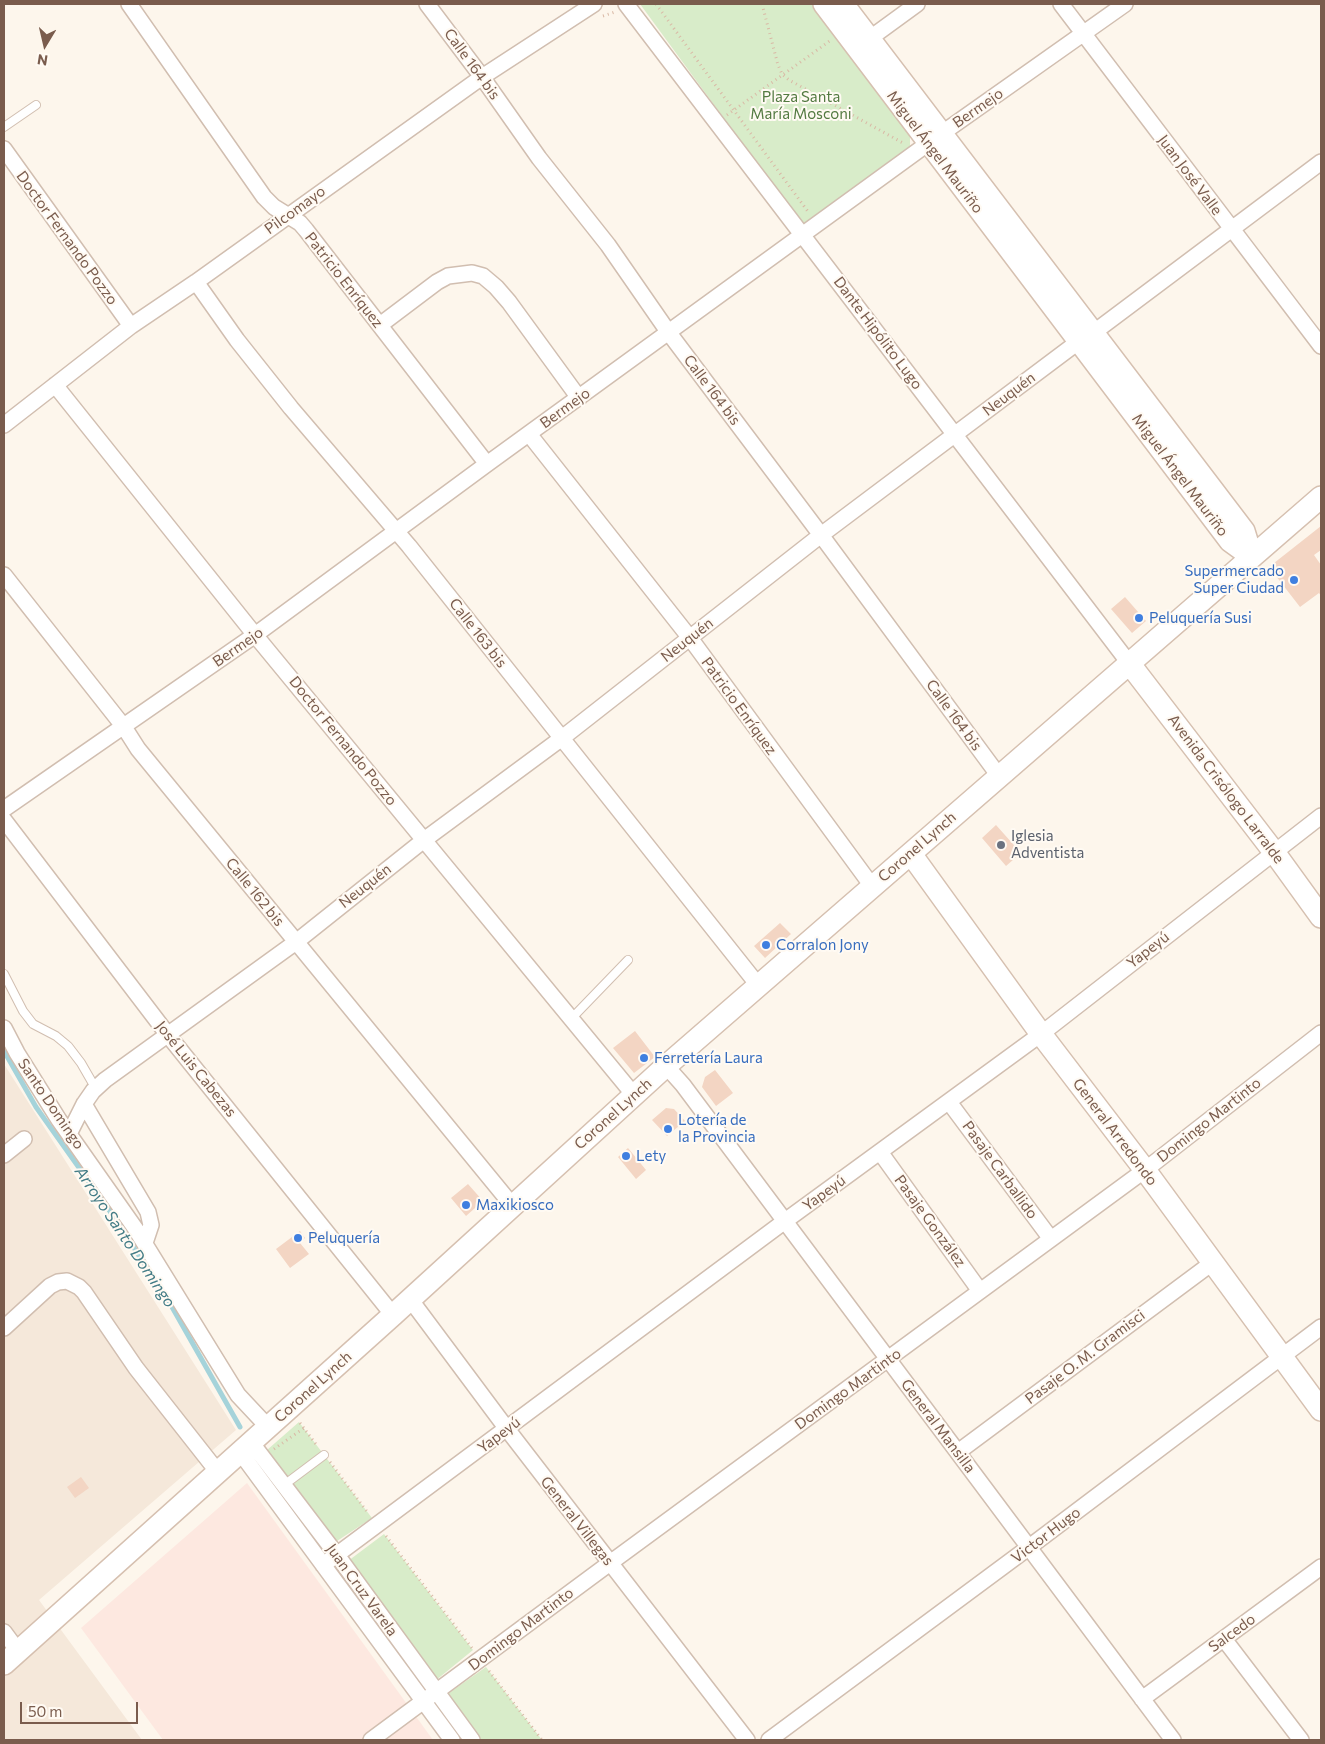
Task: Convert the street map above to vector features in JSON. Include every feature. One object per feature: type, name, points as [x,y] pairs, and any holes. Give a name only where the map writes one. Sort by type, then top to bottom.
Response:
[{"type":"street","name":"Patricio Enríquez","points":[[129,4],[264,197],[300,223],[306,230],[487,464]]},
{"type":"street","name":"Calle 164 bis","points":[[427,4],[482,77],[539,158],[608,245],[669,333],[999,776]]},
{"type":"street","name":"Pilcomayo","points":[[4,425],[131,326],[196,282],[482,77],[594,4]]},
{"type":"street","name":"Dante Hipólito Lugo","points":[[626,4],[804,234],[1128,663]]},
{"type":"street","name":"Miguel Ángel Mauriño","points":[[824,4],[834,38],[935,138]]},
{"type":"street","name":"Miguel Ángel Mauriño","points":[[843,4],[869,39],[935,138],[1086,338],[1244,531],[1252,557]]},
{"type":"street","points":[[869,39],[918,4]]},
{"type":"street","name":"Juan José Valle","points":[[1061,4],[1321,346]]},
{"type":"street","name":"Bermejo","points":[[4,810],[255,635],[935,138],[1124,4]]},
{"type":"street","name":"Doctor Fernando Pozzo","points":[[4,149],[131,326]]},
{"type":"street","name":"Neuquén","points":[[69,1134],[84,1104],[105,1080],[296,942],[424,840],[562,738],[821,535],[1321,162]]},
{"type":"street","points":[[380,325],[437,282],[448,276],[472,273],[483,276],[509,302],[579,398]]},
{"type":"street","name":"Calle 163 bis","points":[[196,282],[237,340],[291,408],[409,546],[758,985]]},
{"type":"street","name":"Doctor Fernando Pozzo","points":[[55,385],[255,635],[634,1095]]},
{"type":"street","name":"Patricio Enríquez","points":[[529,434],[690,638],[872,886]]},
{"type":"street","name":"Coronel Lynch","points":[[11,1657],[217,1471],[393,1316],[666,1066],[1321,497]]},
{"type":"street","name":"Calle 162 bis","points":[[4,575],[124,727],[138,749],[512,1205]]},
{"type":"street","name":"Avenida Crisólogo Larralde","points":[[1128,663],[1274,852],[1321,917]]},
{"type":"street","name":"Yapeyú","points":[[323,1565],[378,1526],[785,1221],[1041,1034],[1321,816]]},
{"type":"street","name":"José Luis Cabezas","points":[[4,820],[168,1035],[393,1316]]},
{"type":"street","name":"General Arredondo","points":[[911,854],[1041,1034],[1321,1410]]},
{"type":"street","name":"Santo Domingo","points":[[4,1028],[17,1053],[69,1134],[145,1243],[238,1395],[268,1427]]},
{"type":"street","name":"Domingo Martinto","points":[[371,1740],[1144,1170],[1321,1033]]},
{"type":"street","name":"General Mansilla","points":[[666,1066],[683,1084],[958,1452],[1142,1699],[1168,1739]]},
{"type":"street","name":"Pasaje Carballido","points":[[950,1102],[1050,1239]]},
{"type":"street","points":[[84,1104],[148,1212],[151,1225],[145,1243]]},
{"type":"street","points":[[4,1155],[24,1139]]},
{"type":"street","name":"Pasaje González","points":[[880,1152],[980,1290]]},
{"type":"street","name":"Pasaje O. M. Gramisci","points":[[958,1452],[1212,1263]]},
{"type":"street","points":[[4,1328],[50,1286],[58,1282],[68,1281],[84,1292],[136,1368],[217,1471]]},
{"type":"street","name":"General Villegas","points":[[410,1299],[506,1429],[747,1740]]},
{"type":"street","name":"Victor Hugo","points":[[768,1740],[1028,1548],[1321,1327]]},
{"type":"street","points":[[245,1447],[323,1565],[452,1740]]},
{"type":"street","name":"Juan Cruz Varela","points":[[245,1447],[284,1485],[472,1740]]},
{"type":"street","name":"Salcedo","points":[[1142,1699],[1319,1573]]},
{"type":"street","points":[[4,1632],[11,1657]]},
{"type":"street","points":[[1224,1639],[1300,1740]]},
{"type":"lane","points":[[4,127],[36,106]]},
{"type":"lane","points":[[571,1019],[628,960]]},
{"type":"lane","points":[[4,974],[23,1012],[33,1024],[56,1036],[68,1046],[81,1063],[96,1089]]},
{"type":"lane","points":[[284,1485],[324,1455]]},
{"type":"path","points":[[656,4],[818,224]]},
{"type":"path","points":[[762,4],[782,74],[789,80],[905,141],[902,148]]},
{"type":"path","points":[[717,123],[834,38]]},
{"type":"path","points":[[794,222],[816,207]]},
{"type":"path","points":[[289,1409],[542,1740]]},
{"type":"shaded area","points":[[4,1064],[236,1430],[39,1600],[142,1740],[4,1740]]},
{"type":"shaded area","points":[[247,1483],[433,1740],[163,1740],[81,1628]]},
{"type":"green space","name":"Plaza Santa María Mosconi","points":[[640,4],[812,4],[910,135],[910,147],[805,224],[800,222]]},
{"type":"green space","points":[[299,1422],[372,1518],[334,1543],[267,1450]]},
{"type":"green space","points":[[384,1534],[473,1650],[435,1681],[348,1561]]},
{"type":"green space","points":[[486,1667],[542,1740],[479,1740],[446,1695]]},
{"type":"building","points":[[1321,526],[1321,550],[1314,555],[1321,565],[1321,596],[1319,593],[1300,607],[1269,567]]},
{"type":"building","points":[[1125,597],[1146,621],[1132,633],[1111,609]]},
{"type":"building","name":"Iglesia Adventista","points":[[996,825],[1021,853],[1006,866],[982,838]]},
{"type":"building","points":[[780,923],[791,934],[765,958],[754,946]]},
{"type":"building","points":[[635,1031],[655,1057],[634,1073],[613,1048]]},
{"type":"building","points":[[715,1070],[733,1093],[716,1106],[702,1087],[705,1077]]},
{"type":"building","name":"Lotería de la Provincia","points":[[666,1108],[674,1109],[685,1121],[667,1136],[652,1120]]},
{"type":"building","points":[[628,1148],[646,1170],[636,1179],[618,1157]]},
{"type":"building","points":[[468,1184],[483,1201],[466,1216],[451,1198]]},
{"type":"building","points":[[300,1231],[305,1238],[300,1243],[309,1254],[290,1268],[276,1249]]},
{"type":"building","points":[[81,1477],[89,1488],[75,1498],[67,1487]]},
{"type":"waterway","name":"Arroyo Santo Domingo","points":[[4,1051],[36,1107],[114,1217],[172,1307],[240,1427]]},
{"type":"place","name":"Supermercado Super Ciudad","points":[[1294,580]]},
{"type":"place","name":"Peluquería Susi","points":[[1139,618]]},
{"type":"place","name":"Iglesia Adventista","points":[[1001,845]]},
{"type":"place","name":"Corralon Jony","points":[[766,945]]},
{"type":"place","name":"Ferretería Laura","points":[[644,1058]]},
{"type":"place","name":"Lotería de la Provincia","points":[[668,1129]]},
{"type":"place","name":"Lety","points":[[626,1156]]},
{"type":"place","name":"Maxikiosco","points":[[466,1205]]},
{"type":"place","name":"Peluquería","points":[[298,1238]]}]
